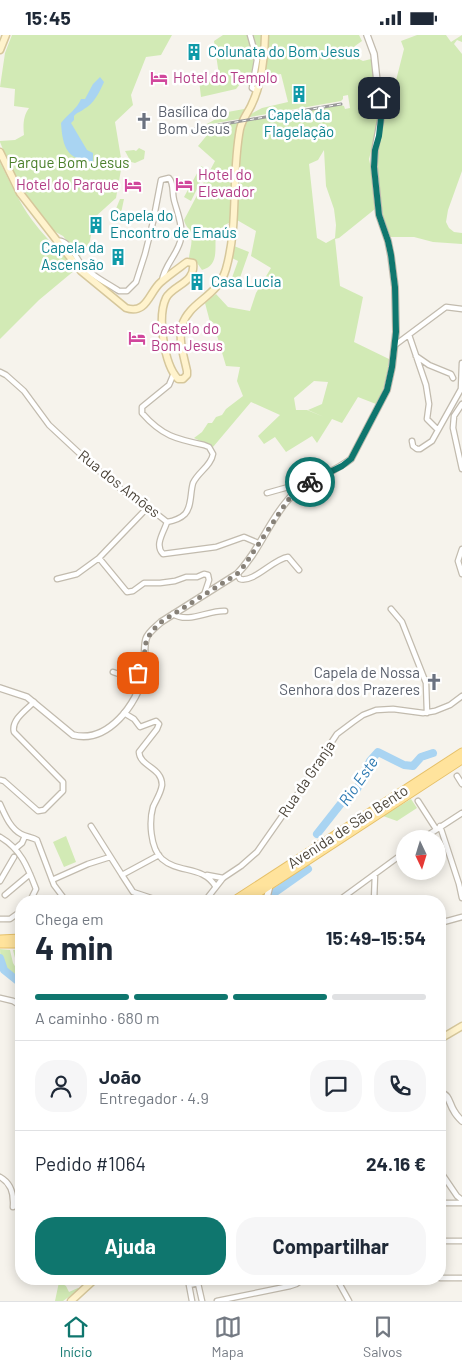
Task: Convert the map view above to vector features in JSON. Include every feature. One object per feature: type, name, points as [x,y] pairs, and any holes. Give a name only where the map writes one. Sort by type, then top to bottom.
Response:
[{"type":"main road","points":[[0,50],[6,35]]},
{"type":"main road","points":[[0,152],[20,193],[81,271],[126,309],[142,308],[162,281],[188,262],[193,263],[193,271],[188,280],[167,297],[163,311],[162,340],[176,377],[180,380],[185,378],[187,375],[182,326],[192,309],[216,289],[225,271],[235,207],[236,168],[240,131],[243,120],[251,107],[263,64],[265,35]]},
{"type":"main road","name":"Avenida de São Bento","points":[[242,895],[462,752]]},
{"type":"main road","name":"Avenida de São Bento","points":[[255,895],[462,760]]},
{"type":"main road","points":[[0,939],[15,938]]},
{"type":"main road","points":[[0,944],[15,944]]},
{"type":"main road","points":[[446,1033],[462,1026]]},
{"type":"main road","points":[[71,1301],[88,1285]]},
{"type":"street","points":[[250,35],[257,60],[252,85],[252,89],[256,90]]},
{"type":"street","points":[[0,688],[18,693],[34,701],[73,735],[82,737],[93,736],[104,731],[124,713],[138,691],[144,673],[146,639],[150,632],[173,614],[237,574],[288,500],[304,486],[342,466],[351,459],[387,390],[395,345],[397,319],[395,287],[388,241],[379,215],[374,167],[381,118],[374,54],[367,35]]},
{"type":"street","points":[[57,241],[61,240],[65,243],[82,265],[120,291],[127,291],[136,282],[145,254],[161,179],[168,178],[172,183],[181,227],[181,239],[164,272],[162,281]]},
{"type":"street","points":[[395,345],[446,307],[462,309]]},
{"type":"street","points":[[409,335],[426,385],[429,404],[427,419],[438,430]]},
{"type":"street","points":[[416,355],[429,365],[451,374],[453,377]]},
{"type":"street","points":[[412,441],[416,449],[420,449],[432,441],[461,391],[462,363]]},
{"type":"street","name":"Rua dos Amões","points":[[0,372],[24,391],[49,425],[109,479],[128,495],[148,507],[167,522]]},
{"type":"street","points":[[174,373],[168,385],[142,407],[142,413],[153,425],[169,436],[209,447],[213,454],[210,463],[196,477],[187,511],[180,517],[167,522],[159,549],[163,554],[216,547],[244,537],[258,543]]},
{"type":"street","points":[[462,404],[454,416],[453,428],[462,469]]},
{"type":"street","points":[[267,493],[292,486],[304,486]]},
{"type":"street","points":[[58,579],[76,574],[99,558],[148,507]]},
{"type":"street","points":[[462,549],[458,561],[462,574]]},
{"type":"street","points":[[237,574],[240,579],[248,579],[280,559],[288,557],[299,571]]},
{"type":"street","points":[[99,558],[127,592],[133,591],[144,583],[160,583],[186,577],[208,575],[209,580],[204,595]]},
{"type":"street","points":[[391,609],[402,622],[426,683],[427,713]]},
{"type":"street","points":[[173,614],[185,618],[209,612],[225,611]]},
{"type":"street","points":[[113,672],[127,677],[144,673]]},
{"type":"street","name":"Rua da Granja","points":[[210,895],[223,879],[257,852],[320,762],[331,743],[344,729],[363,715],[376,710],[393,709],[427,713],[444,708],[462,696]]},
{"type":"street","points":[[0,780],[4,781],[38,811],[44,810],[63,791],[63,781],[12,729],[14,723],[34,701]]},
{"type":"street","points":[[124,713],[134,719],[140,727],[154,722],[159,724],[138,752],[141,760],[156,771],[161,781],[160,791],[152,816],[153,838],[159,855],[168,863],[223,879]]},
{"type":"street","points":[[457,776],[462,784]]},
{"type":"street","points":[[418,801],[438,827],[461,884],[462,898]]},
{"type":"street","points":[[0,804],[11,825],[25,836],[37,840],[52,880],[62,895]]},
{"type":"street","points":[[434,830],[462,813]]},
{"type":"street","points":[[91,826],[133,892],[142,895]]},
{"type":"street","points":[[16,849],[22,843],[25,836]]},
{"type":"street","points":[[0,837],[16,849],[25,860],[36,889],[33,895]]},
{"type":"street","points":[[122,875],[159,855]]},
{"type":"street","points":[[0,881],[14,857]]},
{"type":"street","points":[[52,880],[88,864],[110,857]]},
{"type":"street","points":[[346,895],[396,858]]},
{"type":"street","points":[[4,895],[30,874]]},
{"type":"street","points":[[374,895],[375,874]]},
{"type":"street","points":[[205,875],[216,887]]},
{"type":"street","points":[[268,895],[270,885]]},
{"type":"street","points":[[0,919],[10,919],[15,915]]},
{"type":"street","points":[[446,921],[462,917]]},
{"type":"street","points":[[0,998],[15,1002]]},
{"type":"street","points":[[446,1094],[453,1110],[462,1121]]},
{"type":"street","points":[[0,1177],[8,1183],[13,1207]]},
{"type":"street","points":[[446,1180],[462,1202]]},
{"type":"street","points":[[446,1203],[462,1202]]},
{"type":"street","points":[[446,1241],[462,1241]]},
{"type":"street","points":[[446,1278],[462,1278]]},
{"type":"street","points":[[189,1285],[192,1301]]},
{"type":"street","points":[[199,1285],[202,1301]]},
{"type":"street","points":[[216,1301],[293,1285]]},
{"type":"street","points":[[340,1285],[349,1301]]},
{"type":"green space","name":"Parque Bom Jesus","points":[[12,35],[172,35],[161,55],[146,57],[131,95],[133,105],[115,122],[122,164],[116,198],[94,218],[90,241],[80,257],[63,236],[52,230],[24,193],[13,174],[0,142],[15,140],[24,135],[24,121],[29,108],[14,106],[15,89],[0,87],[5,53]]},
{"type":"green space","points":[[223,35],[359,35],[362,41],[354,49],[357,58],[363,61],[371,59],[378,101],[378,124],[369,159],[374,183],[375,209],[339,238],[335,239],[340,286],[363,297],[354,342],[389,359],[384,388],[376,404],[358,397],[342,423],[332,419],[317,443],[312,436],[286,452],[275,437],[264,444],[258,436],[280,415],[251,402],[213,447],[194,438],[202,432],[208,423],[212,423],[216,417],[222,415],[226,409],[243,396],[237,381],[240,367],[226,366],[213,322],[210,322],[205,303],[216,294],[228,307],[250,311],[256,293],[271,268],[251,256],[256,231],[237,220],[227,224],[216,233],[214,260],[208,268],[202,270],[195,260],[189,259],[191,238],[184,220],[215,161],[198,146],[208,134],[205,128],[341,105],[345,109],[350,108],[348,95],[343,96],[341,101],[205,125],[216,119],[217,114],[244,109],[249,115],[262,108],[288,102],[281,74],[269,76],[260,89],[240,84],[236,89],[201,97],[199,80],[219,75],[214,41]],"holes":[[[324,150],[326,186],[334,209],[336,225],[335,238],[326,243],[317,238],[309,164],[318,160]],[[314,381],[328,382],[322,404],[308,410],[324,417],[307,410],[296,410],[294,398]]]},
{"type":"green space","points":[[417,35],[446,35],[451,42],[462,35],[462,42],[457,40],[454,44],[462,54],[462,171],[448,210],[446,222],[454,232],[462,233],[462,244],[433,242],[414,237],[388,237],[380,212],[379,186],[375,161],[383,122],[382,108],[389,108],[404,49],[401,41]]},
{"type":"green space","points":[[139,148],[145,151],[144,159],[135,163],[131,162],[125,151],[136,151]]},
{"type":"green space","points":[[0,162],[32,220],[75,270],[39,300],[0,339]]},
{"type":"green space","points":[[201,166],[207,169],[191,201],[184,197]]},
{"type":"green space","points":[[120,199],[124,199],[120,218],[115,219],[113,216]]},
{"type":"green space","points":[[234,246],[249,252],[236,289],[229,286],[238,261],[232,258]]},
{"type":"green space","points":[[411,799],[417,808],[397,821],[383,816]]},
{"type":"green space","points":[[66,836],[76,862],[64,867],[53,842]]},
{"type":"green space","points":[[0,949],[10,950],[15,966],[15,982],[1,970]]},
{"type":"green space","points":[[58,1285],[66,1286],[69,1292],[80,1289],[63,1301],[55,1301]]},
{"type":"water","points":[[100,77],[104,82],[96,97],[88,107],[74,116],[74,120],[71,123],[87,150],[93,153],[93,162],[72,156],[64,143],[61,123],[75,109],[81,99],[85,99],[93,84]]},
{"type":"waterway","name":"Rio Este","points":[[317,834],[343,801],[357,789],[370,761],[378,752],[404,765],[413,766],[421,757],[433,753]]},
{"type":"waterway","name":"Rio Este","points":[[274,893],[308,869]]},
{"type":"waterway","name":"Rio Este","points":[[0,958],[4,970],[15,979]]},
{"type":"railway","points":[[195,129],[341,104]]},
{"type":"way so far","points":[[138,673],[144,673],[146,639],[150,632],[161,622],[237,574],[288,500],[310,482]]},
{"type":"place","name":"Colunata do Bom Jesus","points":[[194,52]]},
{"type":"place","name":"Hotel do Templo","points":[[159,78]]},
{"type":"place","name":"Capela da Flagelação","points":[[299,94]]},
{"type":"place","name":"Basílica do Bom Jesus","points":[[144,121]]},
{"type":"place","name":"Hotel do Elevador","points":[[184,184]]},
{"type":"place","name":"Hotel do Parque","points":[[133,185]]},
{"type":"place","name":"Capela do Encontro de Emaús","points":[[96,225]]},
{"type":"place","name":"Capela da Ascensão","points":[[118,257]]},
{"type":"place","name":"Casa Lucia","points":[[197,282]]},
{"type":"place","name":"Castelo do Bom Jesus","points":[[137,338]]},
{"type":"place","name":"Capela de Nossa Senhora dos Prazeres","points":[[434,682]]},
{"type":"route","points":[[310,482],[342,466],[351,459],[387,390],[392,367],[397,319],[395,287],[388,241],[379,215],[374,167],[381,118],[379,98]]}]
